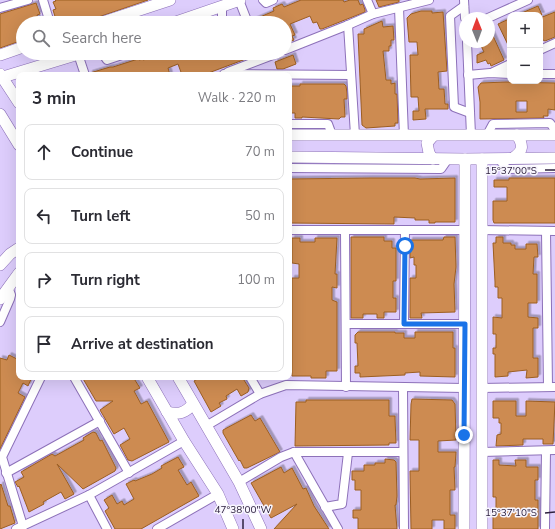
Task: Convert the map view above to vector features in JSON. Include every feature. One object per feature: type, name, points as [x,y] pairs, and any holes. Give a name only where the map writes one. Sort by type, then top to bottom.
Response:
[{"type":"street","points":[[0,8],[28,0]]},
{"type":"street","points":[[43,0],[48,16]]},
{"type":"street","points":[[121,16],[170,0]]},
{"type":"street","points":[[194,16],[239,0],[245,16]]},
{"type":"street","points":[[263,0],[266,3],[273,0]]},
{"type":"street","points":[[368,0],[373,14]]},
{"type":"street","points":[[292,47],[373,14],[429,0]]},
{"type":"street","points":[[495,15],[528,0]]},
{"type":"street","points":[[464,3],[450,16],[454,107],[470,113]]},
{"type":"street","points":[[222,7],[222,16]]},
{"type":"street","points":[[400,8],[404,136]]},
{"type":"street","points":[[348,25],[355,135]]},
{"type":"street","points":[[543,49],[555,43]]},
{"type":"street","points":[[467,48],[471,135]]},
{"type":"street","points":[[0,55],[16,50]]},
{"type":"street","points":[[16,98],[1,75],[56,60]]},
{"type":"street","points":[[77,60],[83,72]]},
{"type":"street","points":[[226,72],[253,60]]},
{"type":"street","points":[[490,73],[507,65]]},
{"type":"street","points":[[468,75],[490,73],[507,74]]},
{"type":"street","points":[[543,74],[555,74]]},
{"type":"street","points":[[292,75],[351,75]]},
{"type":"street","points":[[0,114],[16,140]]},
{"type":"street","points":[[488,135],[494,124],[550,123],[555,130]]},
{"type":"street","points":[[292,124],[328,124],[332,135]]},
{"type":"street","points":[[292,135],[555,136]]},
{"type":"street","points":[[513,158],[519,154],[522,149],[521,140],[517,135]]},
{"type":"street","points":[[433,136],[427,143],[429,153],[433,158]]},
{"type":"street","points":[[292,157],[448,159],[555,158]]},
{"type":"street","points":[[292,168],[441,169],[448,159]]},
{"type":"street","points":[[464,529],[465,159]]},
{"type":"street","points":[[482,159],[482,529]]},
{"type":"street","points":[[499,159],[507,169],[555,168]]},
{"type":"street","points":[[292,230],[465,230]]},
{"type":"street","points":[[346,230],[346,387]]},
{"type":"street","points":[[404,324],[405,230]]},
{"type":"street","points":[[482,230],[555,231]]},
{"type":"street","points":[[482,388],[552,387],[551,287],[546,231]]},
{"type":"street","points":[[0,265],[16,250]]},
{"type":"street","points":[[0,299],[16,277]]},
{"type":"street","points":[[0,322],[10,299],[8,287]]},
{"type":"street","points":[[346,324],[465,324]]},
{"type":"street","points":[[40,380],[2,457],[19,528],[90,495],[184,441]]},
{"type":"street","points":[[76,380],[129,473]]},
{"type":"street","points":[[149,380],[184,441],[218,494],[234,529]]},
{"type":"street","points":[[180,380],[238,482],[261,529]]},
{"type":"street","points":[[252,380],[260,394]]},
{"type":"street","points":[[206,426],[260,394],[286,381],[346,387],[464,388]]},
{"type":"street","points":[[402,387],[404,529]]},
{"type":"street","points":[[167,412],[174,414],[182,413],[187,411],[192,404]]},
{"type":"street","points":[[6,473],[100,421]]},
{"type":"street","points":[[482,452],[555,450]]},
{"type":"street","points":[[545,529],[546,451]]},
{"type":"street","points":[[238,482],[281,457],[294,452],[403,452]]},
{"type":"street","points":[[294,452],[338,529]]},
{"type":"street","points":[[325,507],[342,504],[348,453]]},
{"type":"street","points":[[157,529],[218,494]]},
{"type":"street","points":[[90,495],[108,529]]},
{"type":"building","points":[[55,0],[148,0],[101,16],[55,16],[53,10],[56,9],[53,2],[56,1]]},
{"type":"building","points":[[301,0],[343,0],[344,2],[358,0],[360,5],[363,4],[365,12],[322,29],[320,29],[317,22],[313,23],[310,16],[292,23],[292,16],[262,16],[274,11],[273,8],[282,4],[284,7]]},
{"type":"building","points":[[376,0],[399,0],[399,2],[379,7]]},
{"type":"building","points":[[36,3],[40,14],[37,16],[16,16],[16,42],[0,48],[0,14]]},
{"type":"building","points":[[538,6],[541,12],[524,12]]},
{"type":"building","points":[[421,11],[432,11],[432,13],[443,12],[447,71],[438,72],[439,89],[444,89],[445,104],[448,104],[448,109],[425,109],[426,119],[413,120],[413,111],[419,111],[418,97],[411,97],[410,55],[418,55],[417,42],[409,42],[407,18],[411,14]]},
{"type":"building","points":[[555,12],[555,37],[545,41],[543,40],[543,17]]},
{"type":"building","points":[[507,20],[507,43],[498,24]]},
{"type":"building","points":[[382,21],[383,27],[393,26],[394,40],[391,40],[389,51],[383,51],[386,80],[391,80],[391,84],[395,83],[398,123],[395,123],[395,126],[366,128],[362,125],[358,34],[364,34],[364,29]]},
{"type":"building","points":[[292,28],[295,35],[292,36]]},
{"type":"building","points":[[495,40],[504,60],[491,66],[486,60],[477,63],[477,55],[484,52],[482,48],[495,48]]},
{"type":"building","points":[[292,55],[296,64],[283,69],[277,69],[275,62],[280,60],[292,60]]},
{"type":"building","points":[[135,60],[243,60],[211,72],[181,72],[178,64],[168,68],[169,72],[93,72]]},
{"type":"building","points":[[481,83],[555,83],[555,110],[548,109],[548,116],[543,116],[544,118],[480,119],[478,87]],"holes":[[[516,101],[527,101],[527,112],[516,112]]]},
{"type":"building","points":[[300,84],[344,84],[346,86],[347,93],[347,99],[344,99],[345,117],[341,117],[339,119],[295,118],[295,113],[292,113],[292,86],[300,86]]},
{"type":"building","points":[[455,178],[455,222],[429,223],[429,220],[394,217],[394,224],[292,223],[292,179]]},
{"type":"building","points":[[509,178],[555,178],[555,223],[494,223],[493,201],[507,201],[507,187],[494,187],[494,180],[509,180]]},
{"type":"building","points":[[351,237],[384,237],[384,241],[392,241],[392,248],[396,248],[396,281],[393,281],[393,298],[396,298],[396,312],[384,312],[384,318],[377,318],[377,314],[363,314],[363,318],[351,318]]},
{"type":"building","points":[[444,237],[455,237],[455,312],[421,313],[422,318],[410,318],[410,278],[416,278],[416,265],[414,265],[414,257],[410,258],[410,240],[443,240]]},
{"type":"building","points":[[496,237],[503,237],[503,243],[511,243],[511,245],[515,245],[515,249],[526,249],[526,244],[537,244],[538,257],[534,257],[533,274],[537,274],[537,303],[528,303],[528,317],[538,318],[538,328],[533,328],[533,358],[538,358],[538,377],[526,378],[527,370],[508,372],[508,376],[495,377],[495,354],[493,354],[493,348],[496,348],[496,334],[493,334],[493,317],[502,318],[502,298],[498,298],[498,287],[495,287],[493,243],[496,243]]},
{"type":"building","points":[[292,238],[300,238],[300,242],[315,242],[315,238],[337,238],[335,274],[337,274],[337,288],[332,287],[332,300],[337,302],[337,371],[326,371],[326,378],[292,376],[292,278],[299,278],[299,264],[292,263]]},
{"type":"building","points":[[358,332],[395,332],[404,333],[404,338],[415,338],[415,332],[453,332],[453,348],[455,348],[455,377],[420,376],[420,372],[405,373],[405,375],[360,377],[360,373],[355,373],[355,366],[358,366],[357,343],[355,343],[355,335]]},
{"type":"building","points":[[9,355],[16,358],[16,380],[31,380],[28,386],[23,383],[18,393],[25,397],[0,449],[0,358],[7,360]]},
{"type":"building","points":[[84,380],[135,380],[140,388],[134,391],[141,404],[147,401],[169,442],[132,461],[128,460],[120,445],[130,439],[124,428],[114,434],[100,410],[113,401],[96,401]]},
{"type":"building","points":[[244,380],[249,388],[248,392],[241,396],[237,389],[226,396],[227,399],[219,403],[221,406],[211,412],[194,381]]},
{"type":"building","points":[[412,399],[452,400],[455,404],[456,440],[438,441],[438,452],[456,452],[454,467],[455,490],[450,490],[450,515],[455,515],[455,529],[444,529],[444,520],[432,520],[432,529],[411,529],[410,471],[419,471],[419,440],[410,440]]},
{"type":"building","points":[[306,400],[389,400],[389,416],[395,416],[396,443],[389,443],[389,445],[295,446],[296,402],[306,402]]},
{"type":"building","points":[[493,401],[516,401],[516,416],[526,416],[526,401],[555,402],[553,444],[543,444],[543,439],[523,439],[523,445],[496,446],[497,435],[501,434],[501,423],[499,423],[499,418],[493,418]]},
{"type":"building","points":[[251,415],[255,421],[260,418],[280,452],[247,468],[244,468],[223,433],[223,430]]},
{"type":"building","points":[[93,432],[96,433],[100,441],[102,440],[116,468],[115,471],[83,489],[57,464],[74,494],[65,499],[61,492],[29,512],[19,486],[18,487],[15,482],[24,477],[21,472],[52,454],[55,456],[84,440],[83,438]]},
{"type":"building","points":[[178,457],[184,467],[178,470],[187,485],[191,482],[199,496],[141,529],[115,529],[105,511],[109,508],[104,500],[112,495],[117,504],[122,501],[124,505],[134,499],[126,484],[152,474],[162,468],[161,466]]},
{"type":"building","points":[[385,459],[394,460],[396,462],[397,496],[395,505],[397,529],[358,529],[358,518],[353,518],[353,510],[361,510],[361,490],[355,490],[355,480],[352,480],[352,471],[364,471],[364,465],[385,463]]},
{"type":"building","points":[[493,460],[499,460],[499,465],[516,466],[515,460],[526,460],[526,467],[538,467],[538,480],[535,480],[535,500],[538,500],[538,529],[493,529],[493,510],[496,510],[496,497],[493,497]]},
{"type":"building","points":[[281,467],[284,473],[292,468],[303,489],[306,488],[314,506],[329,529],[274,529],[297,504],[271,518],[251,483]]},
{"type":"building","points":[[1,484],[15,523],[0,529],[0,485]]},
{"type":"route","points":[[405,246],[404,324],[465,324],[464,435]]}]
